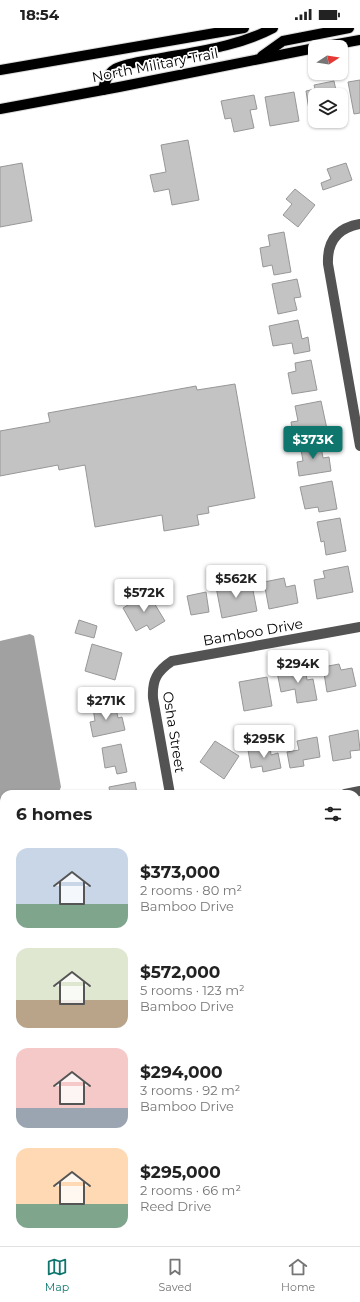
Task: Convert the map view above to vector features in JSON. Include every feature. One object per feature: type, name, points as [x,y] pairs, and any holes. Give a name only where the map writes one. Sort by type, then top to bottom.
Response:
[{"type":"main road","name":"North Military Trail","points":[[0,70],[244,28]]},
{"type":"main road","points":[[103,90],[104,82],[114,70],[132,63],[240,42],[260,35],[273,28]]},
{"type":"main road","points":[[259,58],[283,41],[349,28]]},
{"type":"main road","points":[[348,42],[360,40]]},
{"type":"main road","name":"North Military Trail","points":[[0,109],[308,49]]},
{"type":"street","points":[[360,224],[344,228],[336,235],[330,245],[327,255],[360,446]]},
{"type":"street","name":"Bamboo Drive","points":[[157,675],[172,661],[360,627]]},
{"type":"street","name":"Osha Street","points":[[157,675],[153,688],[153,698],[169,790]]},
{"type":"shaded area","points":[[30,634],[34,636],[61,787],[60,790],[0,790],[0,641]]},
{"type":"building","points":[[360,80],[360,113],[354,114],[348,82]]},
{"type":"building","points":[[334,81],[336,88],[315,88],[314,85]]},
{"type":"building","points":[[306,91],[308,91],[308,104]]},
{"type":"building","points":[[294,92],[299,121],[270,126],[265,97]]},
{"type":"building","points":[[254,95],[257,109],[250,110],[254,128],[234,132],[231,118],[225,119],[221,101]]},
{"type":"building","points":[[188,140],[199,200],[172,205],[169,189],[154,192],[150,175],[166,172],[161,145]]},
{"type":"building","points":[[22,163],[32,221],[0,227],[0,167]]},
{"type":"building","points":[[346,163],[352,180],[323,190],[321,183],[331,179],[327,169]]},
{"type":"building","points":[[295,189],[315,205],[298,227],[283,215],[292,204],[286,199]]},
{"type":"building","points":[[284,232],[291,272],[274,275],[272,265],[263,267],[260,248],[270,246],[268,235]]},
{"type":"building","points":[[297,279],[301,297],[294,298],[297,310],[278,314],[272,284]]},
{"type":"building","points":[[298,320],[302,339],[308,337],[310,351],[294,354],[292,343],[273,346],[269,326]]},
{"type":"building","points":[[311,360],[317,390],[292,394],[288,373],[296,371],[295,363]]},
{"type":"building","points":[[235,384],[255,498],[208,507],[209,513],[197,515],[199,525],[164,531],[162,515],[95,527],[85,465],[59,470],[58,465],[0,476],[0,431],[50,422],[48,413],[196,386],[197,390]]},
{"type":"building","points":[[321,401],[327,429],[293,435],[291,422],[298,421],[295,406]]},
{"type":"building","points":[[320,440],[323,458],[329,457],[331,471],[299,476],[297,462],[303,461],[300,444]]},
{"type":"building","points":[[332,481],[337,509],[319,512],[318,507],[305,509],[300,487]]},
{"type":"building","points":[[340,518],[346,551],[326,555],[324,541],[321,542],[317,522]]},
{"type":"building","points":[[348,566],[353,592],[317,599],[314,580],[325,578],[323,571]]},
{"type":"building","points":[[284,578],[286,587],[295,585],[298,603],[269,609],[264,582]]},
{"type":"building","points":[[251,580],[257,611],[222,618],[216,587]]},
{"type":"building","points":[[206,592],[209,612],[191,615],[187,596]]},
{"type":"building","points":[[148,593],[165,621],[150,630],[147,625],[136,631],[123,608]]},
{"type":"building","points":[[79,620],[97,626],[94,638],[75,633]]},
{"type":"building","points":[[92,644],[122,653],[115,680],[85,671]]},
{"type":"building","points":[[339,664],[341,670],[352,668],[356,686],[327,692],[323,667]]},
{"type":"building","points":[[305,667],[307,680],[313,679],[317,700],[297,703],[295,689],[281,692],[277,672]]},
{"type":"building","points":[[267,677],[272,706],[244,711],[239,682]]},
{"type":"building","points":[[115,703],[118,718],[122,717],[125,730],[93,737],[90,722],[95,721],[93,708]]},
{"type":"building","points":[[358,730],[360,750],[350,751],[351,758],[333,761],[329,736]]},
{"type":"building","points":[[317,737],[320,757],[303,760],[304,766],[290,768],[287,752],[299,750],[297,741]]},
{"type":"building","points":[[215,741],[239,756],[224,779],[200,762]]},
{"type":"building","points":[[121,744],[127,772],[117,774],[115,766],[105,768],[102,748]]},
{"type":"building","points":[[270,746],[271,755],[278,753],[281,768],[263,772],[262,766],[251,768],[248,750]]},
{"type":"building","points":[[135,782],[136,790],[109,790],[109,787]]}]
